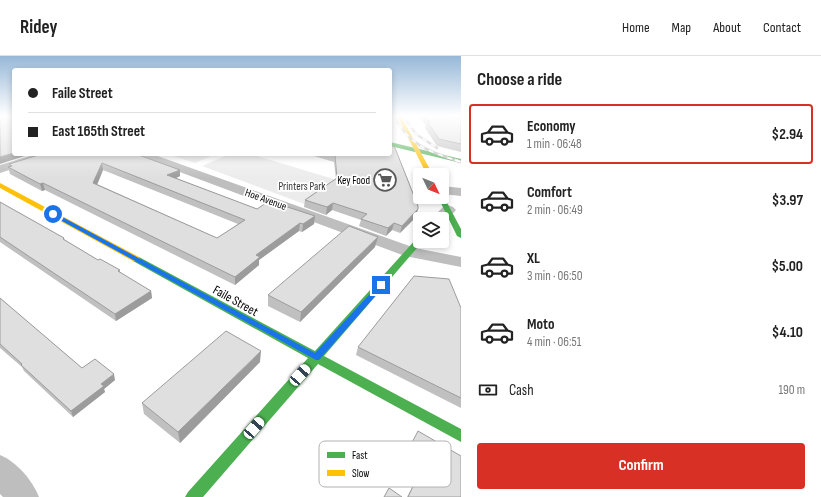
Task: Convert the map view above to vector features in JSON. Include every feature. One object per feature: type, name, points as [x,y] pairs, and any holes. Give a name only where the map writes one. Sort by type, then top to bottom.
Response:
[{"type":"street","points":[[409,137],[426,168]]},
{"type":"street","points":[[392,144],[461,161]]},
{"type":"street","points":[[0,170],[42,156]]},
{"type":"street","name":"Hoe Avenue","points":[[147,156],[413,245]]},
{"type":"street","name":"Faile Street","points":[[0,185],[461,436]]},
{"type":"street","points":[[449,191],[461,192]]},
{"type":"street","points":[[443,209],[461,236]]},
{"type":"street","points":[[193,497],[414,248]]},
{"type":"street","name":"Hoe Avenue","points":[[422,248],[461,262]]},
{"type":"street","points":[[0,470],[22,497]]},
{"type":"green space","points":[[173,156],[211,156],[195,163]]},
{"type":"green space","name":"Printers Park","points":[[225,156],[258,156],[340,181],[304,204],[202,166]]},
{"type":"building","points":[[0,137],[12,137],[12,154],[0,157]]},
{"type":"building","points":[[437,137],[461,137],[461,144],[439,139]]},
{"type":"building","points":[[392,146],[395,148],[413,193],[413,204],[417,204],[418,209],[413,212],[413,214],[402,226],[394,223],[388,228],[361,219],[367,214],[333,203],[327,207],[305,200],[337,178],[335,156],[392,156]]},
{"type":"building","points":[[35,156],[142,156],[180,170],[167,175],[257,209],[269,201],[315,216],[303,224],[300,223],[256,255],[260,257],[235,277],[43,183],[40,184],[8,167],[12,166],[9,164]],"holes":[[[102,163],[245,220],[217,238],[93,183]]]},
{"type":"building","points":[[0,202],[64,238],[63,239],[98,260],[100,259],[120,270],[118,271],[151,291],[115,314],[0,237]]},
{"type":"building","points":[[349,226],[378,237],[301,312],[268,295]]},
{"type":"building","points":[[414,276],[449,279],[461,308],[461,398],[358,347]]},
{"type":"building","points":[[0,298],[82,368],[95,359],[114,374],[101,384],[104,386],[71,411],[0,344]]},
{"type":"building","points":[[226,331],[261,351],[178,432],[142,403]]},
{"type":"building","points":[[418,431],[435,441],[413,441]]},
{"type":"building","points":[[451,450],[461,456],[461,497],[408,497],[413,487],[451,487]]},
{"type":"building","points":[[389,488],[402,497],[384,497]]},
{"type":"railway","points":[[409,137],[420,146],[458,161]]},
{"type":"railway","points":[[420,137],[437,148]]},
{"type":"traffic: fast","points":[[392,144],[461,161]]},
{"type":"traffic: fast","points":[[445,204],[461,236]]},
{"type":"traffic: fast","points":[[193,497],[413,248]]},
{"type":"traffic: fast","points":[[136,259],[461,436]]},
{"type":"traffic: slow","points":[[410,137],[426,168]]},
{"type":"traffic: slow","points":[[0,185],[136,259]]},
{"type":"place","name":"Key Food","points":[[385,180]]},
{"type":"route","points":[[53,214],[316,357],[381,285]]}]
